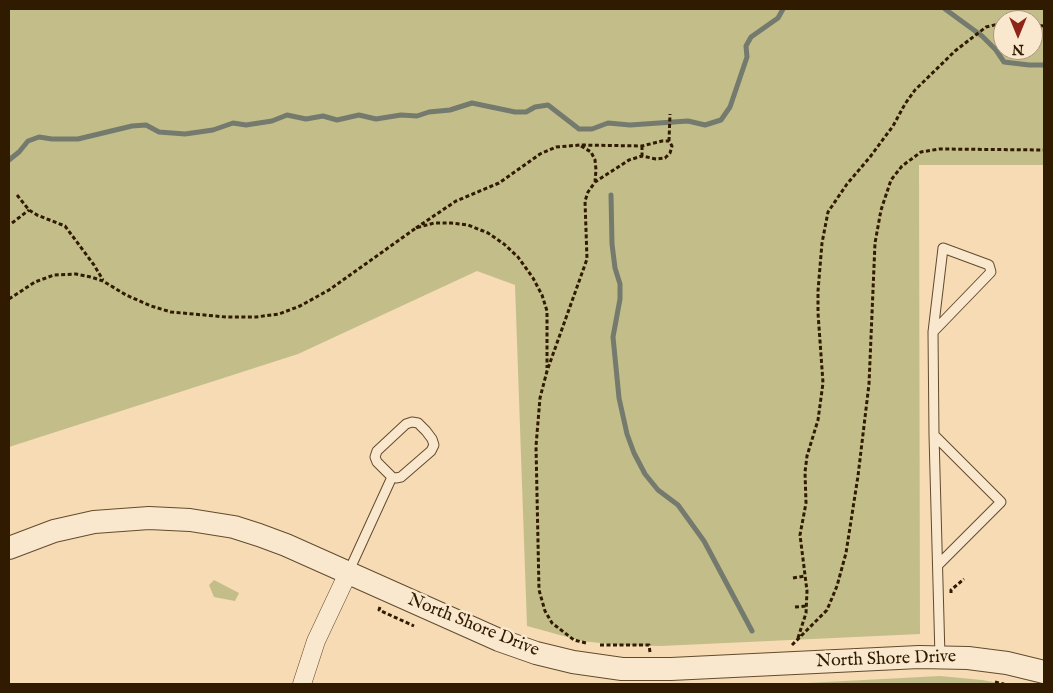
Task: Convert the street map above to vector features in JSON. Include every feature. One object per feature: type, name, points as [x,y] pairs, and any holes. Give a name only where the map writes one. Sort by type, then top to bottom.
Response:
[{"type":"street","name":"North Shore Drive","points":[[9,548],[54,531],[94,522],[149,518],[190,520],[234,527],[259,535],[521,649],[559,660],[622,668],[671,668],[968,658],[1044,672]]},
{"type":"street","points":[[302,684],[316,641],[348,573]]},
{"type":"lane","points":[[933,332],[991,272],[988,265],[943,248],[933,332],[940,658]]},
{"type":"lane","points":[[418,423],[432,439],[434,445],[431,451],[401,477],[392,477],[377,462],[375,457],[377,450],[406,424],[418,423]]},
{"type":"lane","points":[[934,434],[1001,502],[938,565]]},
{"type":"lane","points":[[348,573],[392,477]]},
{"type":"path","points":[[993,25],[986,27],[955,51],[915,90],[883,139],[846,184],[828,212],[822,243],[818,291],[823,389],[818,420],[807,456],[805,472],[806,503],[800,535],[807,591],[806,613],[798,638],[827,610],[837,586],[846,553],[858,476],[869,384],[875,243],[881,210],[891,180],[902,166],[921,152],[939,149],[1044,150]]},
{"type":"path","points":[[649,645],[593,645],[574,640],[552,623],[544,611],[539,590],[537,562],[536,446],[540,398],[547,371],[587,259],[585,201],[588,192],[595,182],[629,160],[642,156],[656,159],[665,158],[670,153],[672,146],[669,141],[670,114]]},
{"type":"path","points":[[9,299],[35,282],[54,276],[76,274],[91,276],[126,295],[171,312],[226,317],[256,317],[279,314],[300,306],[329,290],[456,201],[499,183],[540,154],[556,147],[580,145],[642,146],[669,141]]},
{"type":"path","points":[[580,145],[590,152],[595,160],[595,182]]},
{"type":"path","points":[[642,146],[642,156]]},
{"type":"path","points":[[17,195],[29,210],[37,216],[65,226],[94,265],[103,281]]},
{"type":"path","points":[[12,222],[29,210]]},
{"type":"path","points":[[416,228],[434,223],[468,225],[488,233],[518,257],[533,278],[542,295],[547,311],[547,371]]},
{"type":"path","points":[[793,578],[805,576]]},
{"type":"path","points":[[952,600],[952,590],[964,580]]},
{"type":"path","points":[[381,606],[379,610],[414,626]]},
{"type":"path","points":[[795,607],[806,606]]},
{"type":"path","points":[[989,681],[1004,684]]},
{"type":"shaded area","points":[[9,9],[1044,9],[1044,165],[919,165],[920,634],[661,646],[618,645],[582,641],[527,626],[515,285],[477,271],[298,354],[9,447]]},
{"type":"shaded area","points":[[214,580],[239,593],[235,601],[214,597],[209,585]]},
{"type":"shaded area","points":[[940,676],[1004,684],[788,684]]},
{"type":"waterway","points":[[9,160],[28,141],[39,137],[78,139],[132,126],[146,125],[159,132],[185,134],[213,130],[233,123],[246,125],[272,121],[287,115],[306,119],[323,116],[337,120],[359,115],[376,119],[401,115],[417,116],[429,112],[450,110],[472,103],[515,112],[526,112],[535,107],[548,105],[579,129],[592,129],[608,123],[630,125],[688,121],[705,125],[721,120],[730,107],[747,57],[746,46],[751,37],[778,18],[783,9]]},
{"type":"waterway","points":[[945,9],[982,36],[996,50],[1004,62],[1044,65]]},
{"type":"waterway","points":[[611,195],[612,244],[615,268],[620,284],[620,299],[613,337],[619,398],[627,434],[645,474],[658,490],[678,505],[704,541],[752,631]]}]
